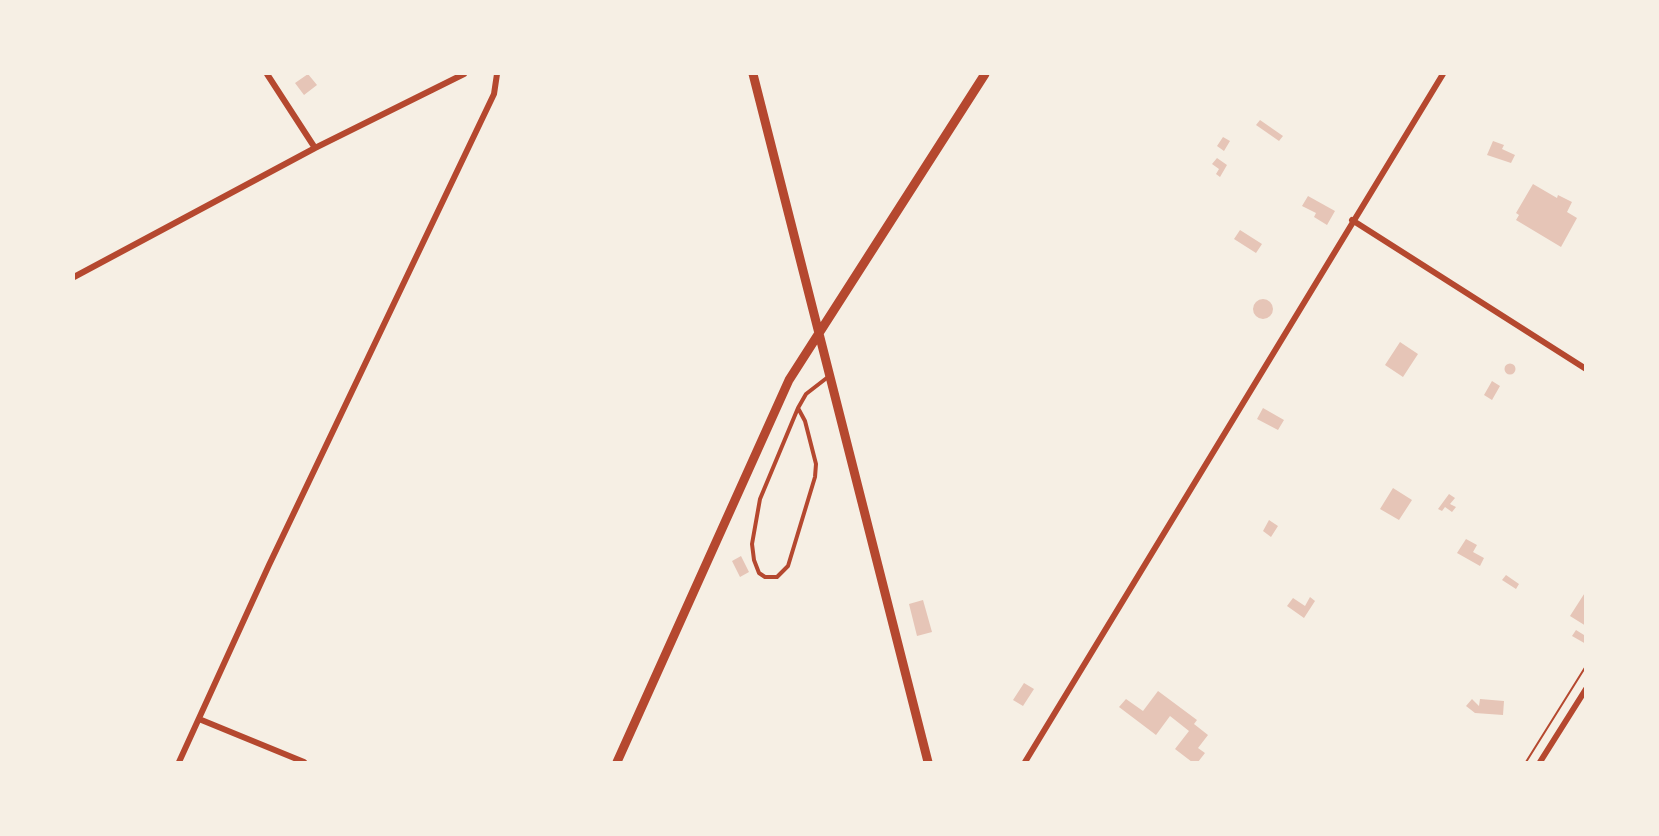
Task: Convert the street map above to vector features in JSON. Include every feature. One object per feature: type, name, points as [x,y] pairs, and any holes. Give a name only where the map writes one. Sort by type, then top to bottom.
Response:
[{"type":"street","points":[[267,74],[315,148]]},
{"type":"street","points":[[74,277],[315,148],[464,74]]},
{"type":"street","points":[[179,762],[269,565],[494,94],[497,74]]},
{"type":"street","points":[[753,74],[928,762]]},
{"type":"street","points":[[616,762],[789,380],[985,74]]},
{"type":"street","points":[[1024,762],[1122,606],[1352,220],[1443,74]]},
{"type":"street","points":[[1352,220],[1586,369]]},
{"type":"street","points":[[1540,762],[1586,689]]},
{"type":"street","points":[[199,719],[304,762]]},
{"type":"lane","points":[[798,408],[805,421],[816,464],[816,477],[788,566],[777,577],[765,577],[759,573],[754,560],[753,528],[760,499],[798,408],[806,394],[830,376]]},
{"type":"path","points":[[1526,762],[1586,666]]},
{"type":"building","points":[[308,74],[317,85],[304,95],[295,83]]},
{"type":"building","points":[[1260,120],[1283,136],[1279,141],[1256,125]]},
{"type":"building","points":[[1223,137],[1230,141],[1224,151],[1217,146]]},
{"type":"building","points":[[1493,141],[1504,145],[1502,149],[1515,155],[1511,163],[1487,155]]},
{"type":"building","points":[[1217,158],[1227,165],[1220,177],[1216,174],[1219,169],[1212,164]]},
{"type":"building","points":[[1533,184],[1557,198],[1558,195],[1572,202],[1567,212],[1577,218],[1561,247],[1516,220],[1519,215],[1516,213]]},
{"type":"building","points":[[1308,196],[1335,211],[1327,225],[1314,217],[1316,213],[1302,206]]},
{"type":"building","points":[[1240,230],[1262,244],[1256,253],[1234,239]]},
{"type":"building","points":[[1263,299],[1270,302],[1273,309],[1270,316],[1263,319],[1256,316],[1253,309],[1256,302]]},
{"type":"building","points":[[1400,342],[1418,354],[1403,377],[1385,365]]},
{"type":"building","points":[[1510,364],[1514,365],[1514,373],[1510,374],[1506,373],[1505,369],[1506,365]]},
{"type":"building","points":[[1492,381],[1500,386],[1492,400],[1484,395]]},
{"type":"building","points":[[1263,408],[1284,420],[1278,430],[1257,419]]},
{"type":"building","points":[[1393,488],[1412,500],[1399,520],[1380,509]]},
{"type":"building","points":[[1449,494],[1455,498],[1450,504],[1456,507],[1452,512],[1445,507],[1442,511],[1438,509]]},
{"type":"building","points":[[1269,520],[1278,526],[1271,537],[1263,531]]},
{"type":"building","points":[[1466,539],[1477,545],[1473,552],[1484,558],[1480,566],[1457,553]]},
{"type":"building","points":[[741,556],[749,572],[740,577],[732,561]]},
{"type":"building","points":[[1506,575],[1519,584],[1516,589],[1502,580]]},
{"type":"building","points":[[1586,591],[1586,626],[1570,616]]},
{"type":"building","points":[[1310,597],[1315,601],[1304,618],[1287,606],[1293,598],[1305,606]]},
{"type":"building","points":[[923,600],[932,632],[917,636],[909,604]]},
{"type":"building","points":[[1576,630],[1584,635],[1586,632],[1586,644],[1572,636]]},
{"type":"building","points":[[1024,683],[1034,689],[1023,706],[1013,700]]},
{"type":"building","points":[[1158,691],[1197,720],[1194,724],[1208,735],[1198,748],[1205,753],[1198,762],[1192,762],[1175,749],[1189,731],[1170,716],[1156,735],[1119,707],[1126,699],[1143,711]]},
{"type":"building","points":[[1472,699],[1479,706],[1480,699],[1504,701],[1503,715],[1475,713],[1466,706]]}]
